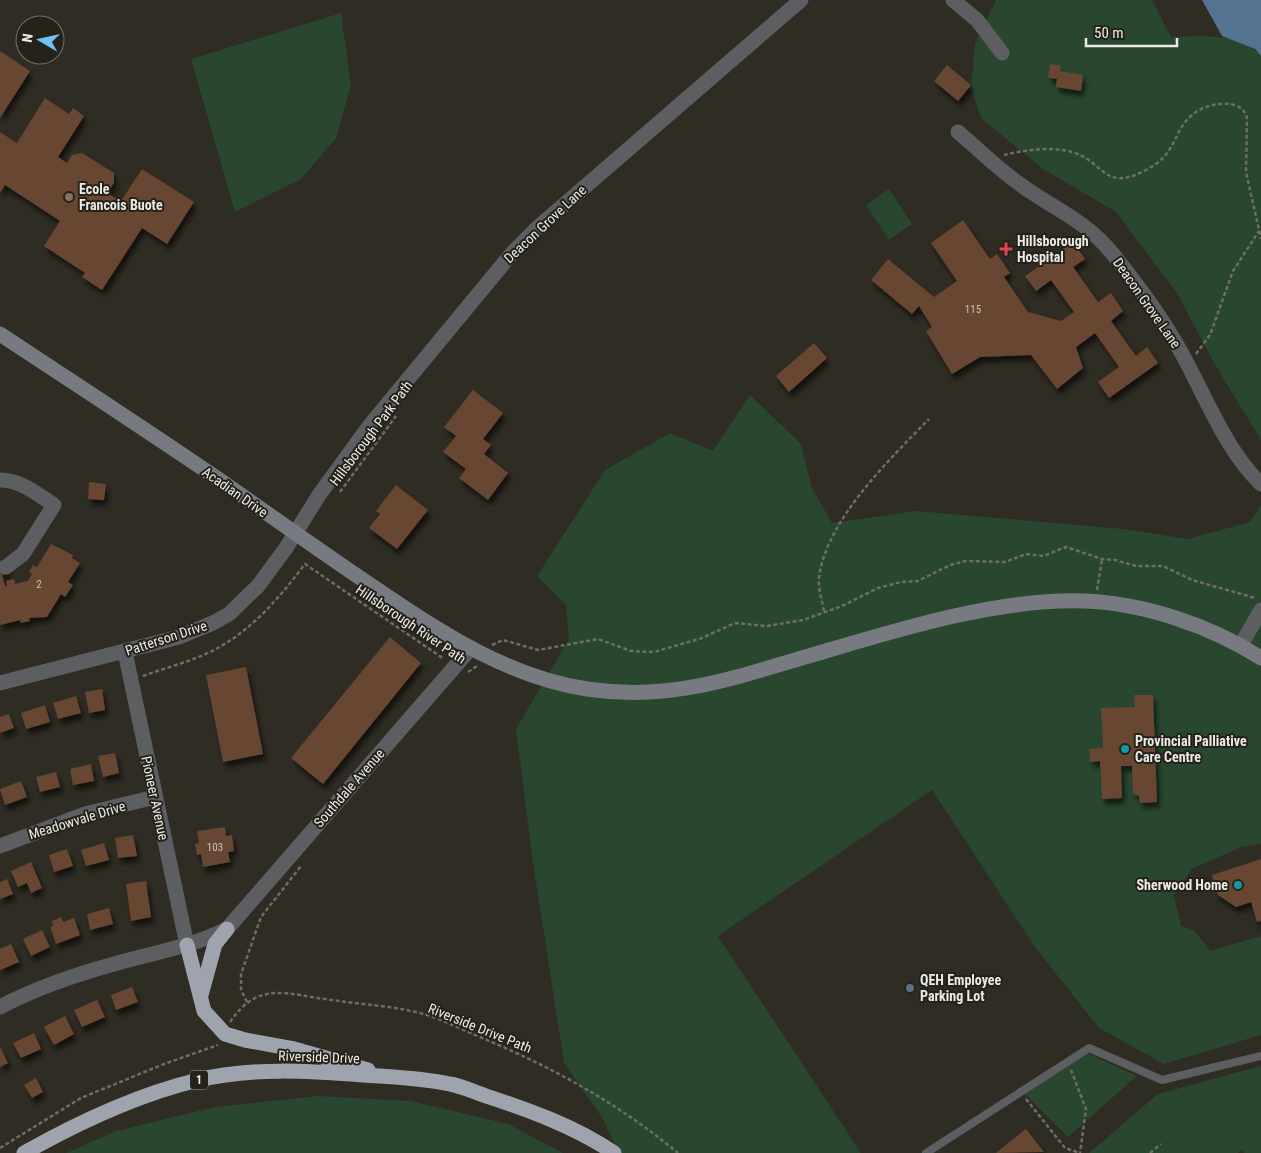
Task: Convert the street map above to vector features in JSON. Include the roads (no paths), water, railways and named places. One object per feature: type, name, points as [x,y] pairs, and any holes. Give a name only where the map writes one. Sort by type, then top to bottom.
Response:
[{"type":"highway","points":[[200,999],[215,944],[227,929]]},
{"type":"highway","points":[[186,945],[204,1011],[225,1034],[344,1062],[388,1077]]},
{"type":"highway","name":"Riverside Drive","points":[[24,1153],[96,1115],[144,1096],[198,1080],[248,1072],[294,1070],[451,1084],[558,1123],[601,1144],[614,1153]]},
{"type":"street","name":"Deacon Grove Lane","points":[[294,534],[319,495],[370,425],[513,252],[543,222],[801,0]]},
{"type":"street","points":[[953,0],[977,20],[1002,53]]},
{"type":"street","name":"Deacon Grove Lane","points":[[958,132],[1012,179],[1074,217],[1105,245],[1160,318],[1235,452],[1249,472],[1261,484]]},
{"type":"street","name":"Acadian Drive","points":[[0,334],[221,481],[294,534],[435,629],[484,656],[536,677],[571,686],[633,692],[669,692],[714,684],[846,645],[990,609],[1064,601],[1096,601],[1125,604],[1204,628],[1261,658]]},
{"type":"street","points":[[0,480],[12,480],[23,485],[54,505],[23,554],[6,567]]},
{"type":"street","name":"Patterson Drive","points":[[0,683],[125,652],[197,630],[229,614],[258,586],[294,534]]},
{"type":"street","points":[[1241,646],[1261,610]]},
{"type":"street","name":"Southdale Avenue","points":[[227,929],[471,648]]},
{"type":"street","name":"Pioneer Avenue","points":[[125,652],[186,945]]},
{"type":"street","name":"Meadowvale Drive","points":[[0,846],[85,814],[155,797]]},
{"type":"street","points":[[0,1007],[39,988],[78,974],[186,945],[227,929]]},
{"type":"lane","points":[[926,1153],[1088,1048],[1162,1080],[1261,1056]]},
{"type":"water","points":[[1202,0],[1261,0],[1261,56],[1255,49],[1222,36]]},
{"type":"place","name":"Ecole Francois Buote","points":[[69,197]]},
{"type":"place","name":"Hillsborough Hospital","points":[[1006,249]]},
{"type":"place","name":"Provincial Palliative Care Centre","points":[[1125,749]]},
{"type":"place","name":"Sherwood Home","points":[[1238,885]]},
{"type":"place","name":"QEH Employee Parking Lot","points":[[910,988]]}]
